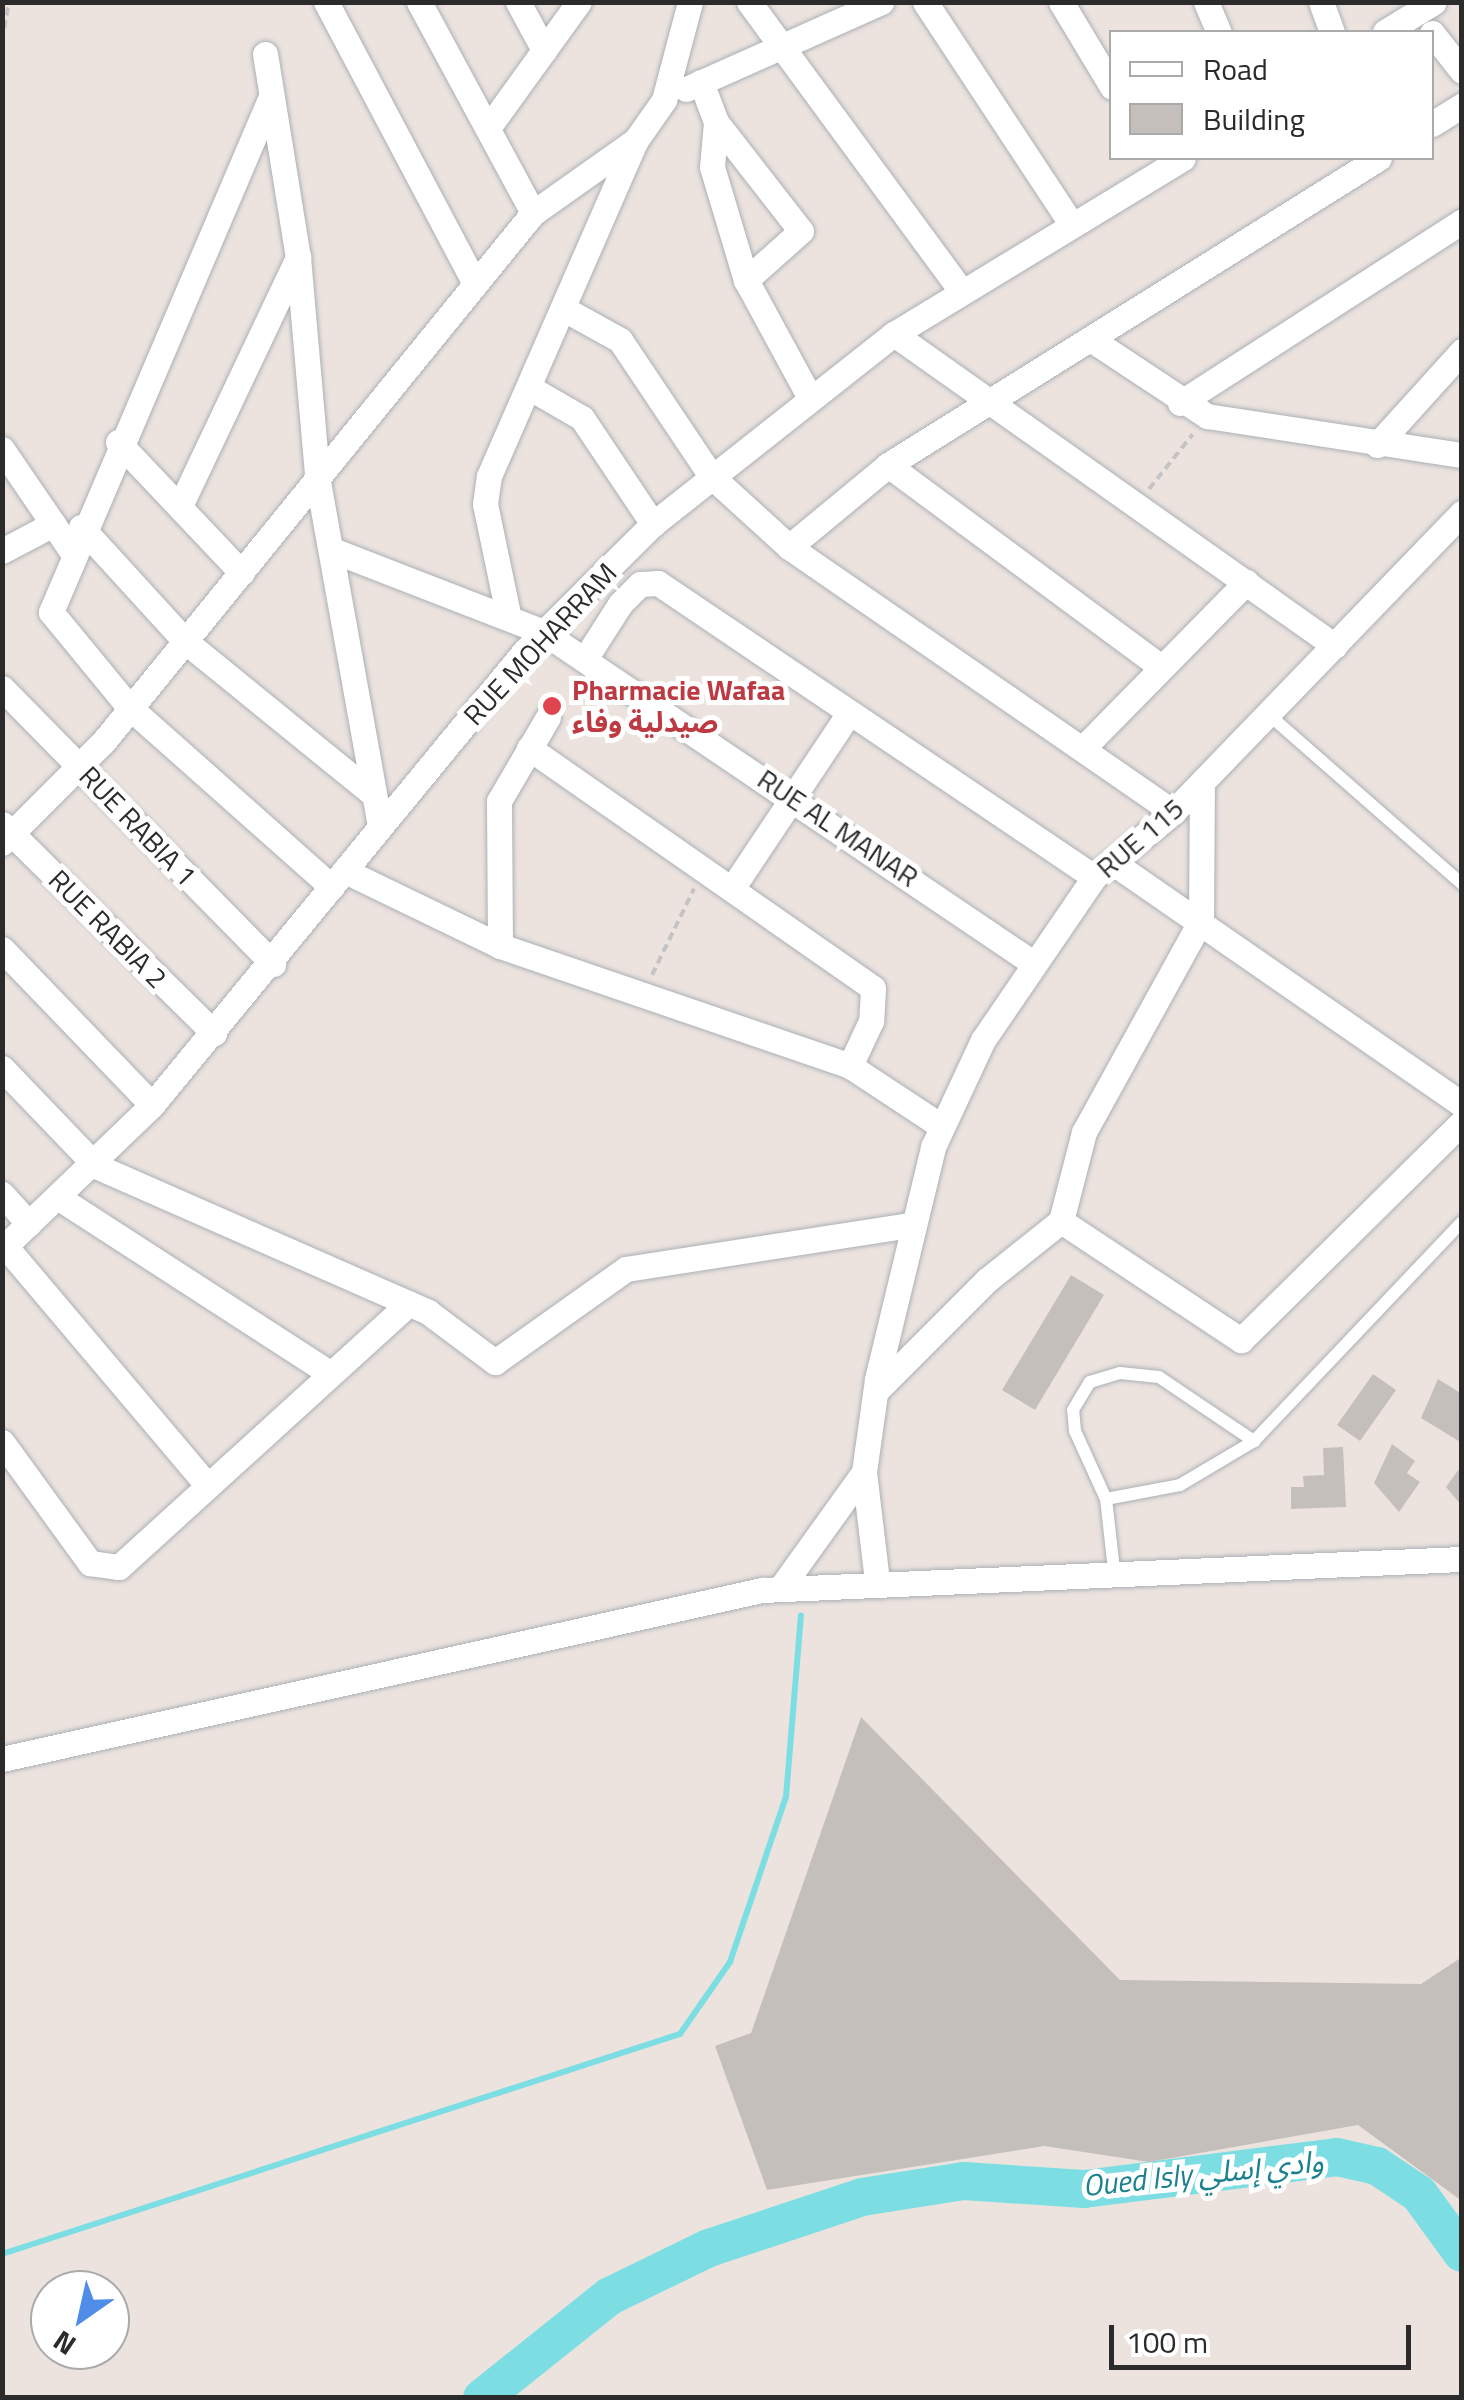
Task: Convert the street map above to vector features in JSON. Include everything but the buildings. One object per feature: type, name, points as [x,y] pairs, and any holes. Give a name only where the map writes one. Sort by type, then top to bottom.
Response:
[{"type":"street","points":[[326,2],[475,283]]},
{"type":"street","points":[[420,2],[534,213]]},
{"type":"street","points":[[518,2],[544,50]]},
{"type":"street","points":[[488,128],[579,2]]},
{"type":"street","points":[[508,614],[484,496],[636,140],[664,100],[690,2]]},
{"type":"street","points":[[749,2],[961,292]]},
{"type":"street","points":[[924,2],[1072,224]]},
{"type":"street","points":[[1062,2],[1109,83]]},
{"type":"street","points":[[1206,2],[1218,30]]},
{"type":"street","points":[[1321,2],[1331,30]]},
{"type":"street","points":[[664,100],[870,5]]},
{"type":"street","points":[[1391,30],[1430,14],[1462,71]]},
{"type":"street","points":[[265,54],[298,257],[317,476],[380,826]]},
{"type":"street","points":[[701,82],[716,122],[800,231],[746,280]]},
{"type":"street","points":[[270,99],[76,538],[52,620],[129,707],[338,879],[500,946],[850,1066],[941,1126]]},
{"type":"street","points":[[1434,123],[1462,106]]},
{"type":"street","points":[[716,122],[712,167],[746,280],[808,394]]},
{"type":"street","points":[[5,833],[80,766],[186,642],[534,213],[636,140]]},
{"type":"street","points":[[789,547],[888,465],[1376,160]]},
{"type":"street","name":"RUE MOHARRAM","points":[[4,1248],[96,1166],[152,1105],[274,964],[380,826],[544,632],[654,524],[808,394],[894,334],[1072,224],[1157,164]]},
{"type":"street","points":[[1180,403],[1462,221]]},
{"type":"street","points":[[180,506],[298,257]]},
{"type":"street","points":[[564,309],[620,340],[711,476],[789,547],[1173,812]]},
{"type":"street","points":[[894,334],[988,405],[1335,646]]},
{"type":"street","points":[[1092,340],[1180,403],[1207,416],[1462,455]]},
{"type":"street","points":[[1377,445],[1462,351]]},
{"type":"street","points":[[530,388],[582,418],[654,524]]},
{"type":"street","points":[[118,442],[242,573]]},
{"type":"street","points":[[2,449],[53,524],[76,538],[186,642],[374,795]]},
{"type":"street","points":[[888,465],[1157,664]]},
{"type":"street","name":"RUE 115","points":[[864,1472],[876,1391],[910,1225],[941,1126],[1030,961],[1103,870],[1173,812],[1462,512]]},
{"type":"street","points":[[2,551],[53,524]]},
{"type":"street","name":"RUE AL MANAR","points":[[332,550],[508,614],[544,632],[790,794],[1030,961]]},
{"type":"street","points":[[1084,748],[1157,664],[1246,582]]},
{"type":"street","points":[[585,659],[620,604],[640,584],[658,583],[849,713],[1103,870],[1201,920],[1462,1104]]},
{"type":"street","name":"RUE RABIA 1","points":[[2,688],[274,964]]},
{"type":"street","points":[[732,887],[790,794],[849,713]]},
{"type":"street","points":[[500,946],[499,801],[548,717]]},
{"type":"street","points":[[528,748],[873,988],[872,1021],[850,1066]]},
{"type":"street","points":[[876,1391],[987,1280],[1061,1221],[1084,1132],[1201,920],[1202,783]]},
{"type":"street","name":"RUE RABIA 2","points":[[5,833],[214,1033]]},
{"type":"street","points":[[2,949],[152,1105]]},
{"type":"street","points":[[2,1068],[96,1166],[408,1303],[503,1362],[578,1296],[626,1270],[910,1225]]},
{"type":"street","points":[[1061,1221],[1240,1340],[1462,1122]]},
{"type":"street","points":[[2,1194],[29,1224]]},
{"type":"street","points":[[60,1198],[330,1373]]},
{"type":"street","points":[[4,1248],[206,1484]]},
{"type":"street","points":[[2,1442],[102,1570],[120,1566],[408,1303]]},
{"type":"street","points":[[864,1472],[877,1581]]},
{"type":"street","points":[[780,1588],[864,1472]]},
{"type":"street","points":[[2,1759],[780,1588],[1116,1570],[1462,1558]]},
{"type":"lane","points":[[1268,714],[1462,884]]},
{"type":"lane","points":[[1109,1498],[1180,1485],[1254,1441],[1462,1222]]},
{"type":"lane","points":[[1116,1570],[1109,1498],[1075,1430],[1073,1410],[1090,1382],[1120,1373],[1159,1376],[1254,1441]]},
{"type":"path","points":[[2,41],[10,2]]},
{"type":"path","points":[[1137,505],[1207,416]]},
{"type":"path","points":[[644,993],[705,869]]},
{"type":"waterway","points":[[2,2254],[680,2034],[730,1962],[786,1797],[801,1616]]},
{"type":"waterway","name":"Oued Isly وادي إسلي","points":[[482,2398],[610,2296],[709,2248],[862,2197],[964,2181],[1084,2189],[1337,2157],[1377,2166],[1419,2194],[1462,2253]]},
{"type":"place","name":"Pharmacie Wafaa صيدلية وفاء","points":[[552,706]]}]
